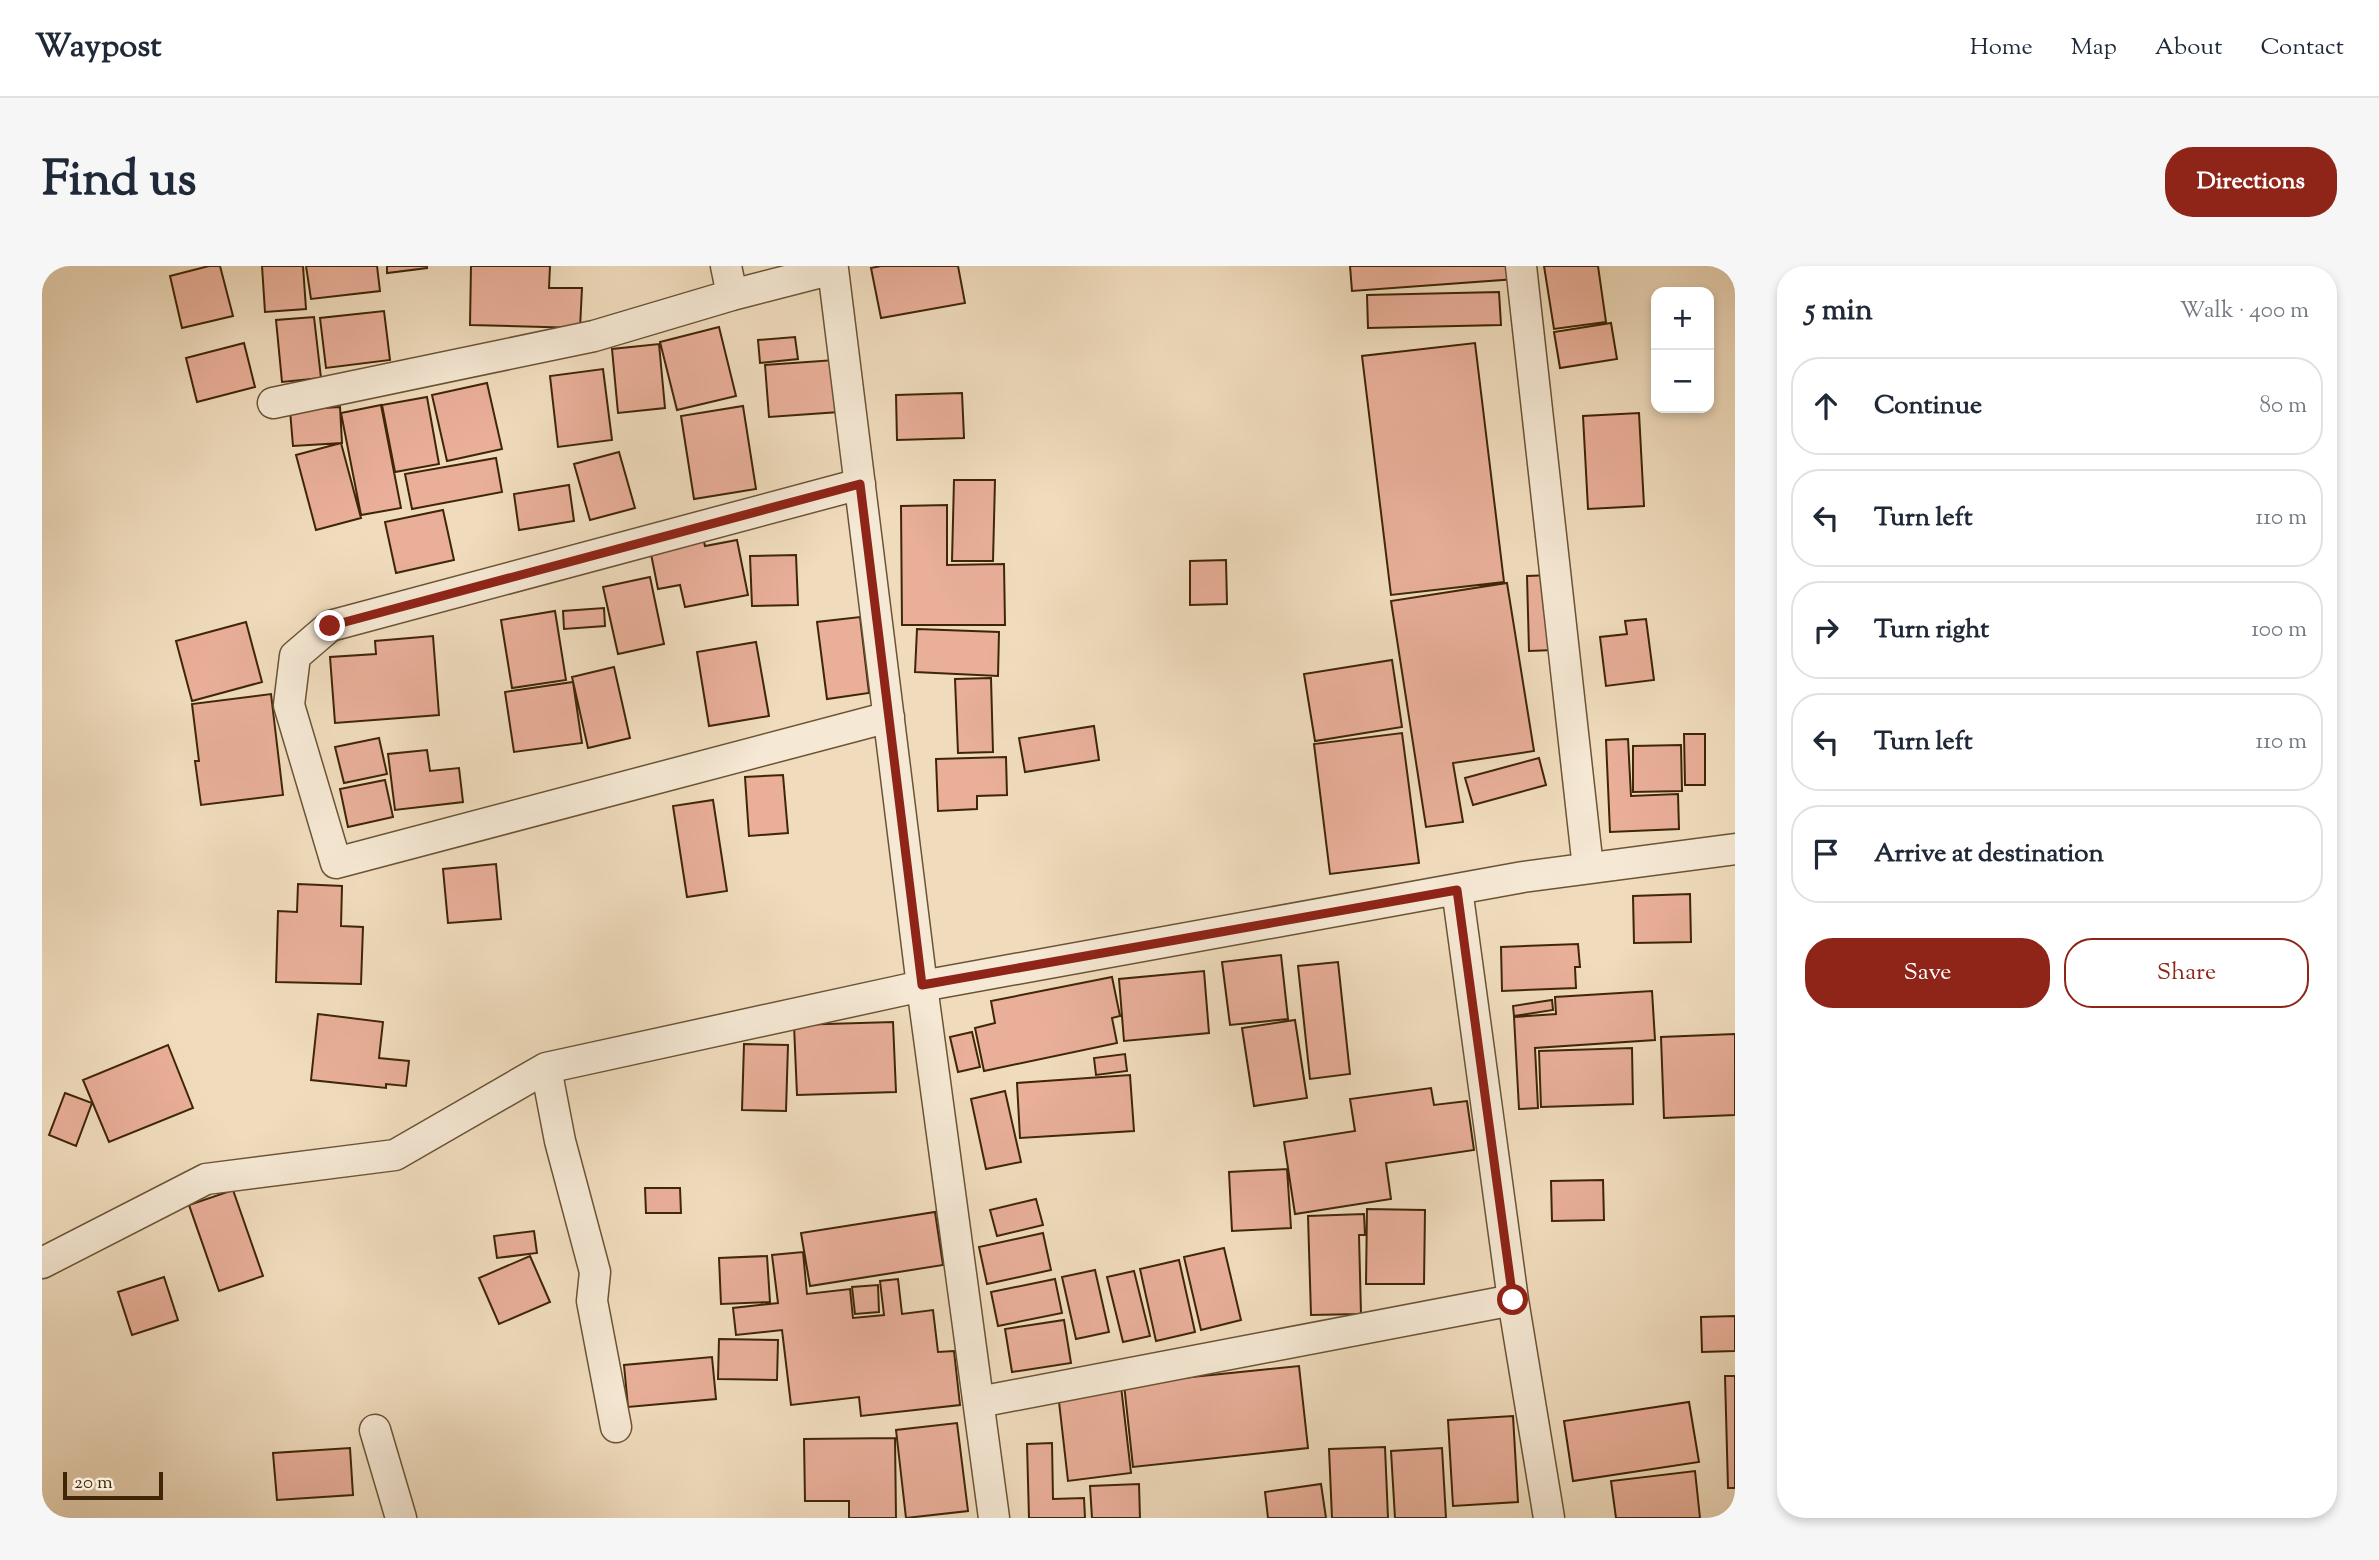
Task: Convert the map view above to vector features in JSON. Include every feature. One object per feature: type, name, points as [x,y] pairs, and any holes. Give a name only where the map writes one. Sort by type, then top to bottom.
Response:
[{"type":"street","points":[[726,266],[732,295]]},
{"type":"street","points":[[1521,266],[1588,868]]},
{"type":"street","points":[[273,403],[594,336],[732,295],[833,269],[922,985],[994,1518]]},
{"type":"street","points":[[860,484],[330,626],[295,656],[289,705],[336,863],[889,717]]},
{"type":"street","points":[[42,1263],[206,1179],[394,1155],[546,1068],[922,985],[1588,868],[1735,849]]},
{"type":"street","points":[[1457,890],[1513,1300],[1549,1518]]},
{"type":"street","points":[[546,1068],[560,1141],[595,1272],[592,1301],[615,1427]]},
{"type":"street","points":[[979,1402],[1513,1300]]},
{"type":"street","points":[[375,1430],[401,1518]]},
{"type":"building","points":[[209,266],[220,266],[233,316],[182,328],[170,276]]},
{"type":"building","points":[[262,266],[303,266],[306,309],[265,312]]},
{"type":"building","points":[[306,266],[377,266],[380,291],[311,299]]},
{"type":"building","points":[[387,266],[427,266],[427,268],[387,273]]},
{"type":"building","points":[[471,266],[550,266],[549,288],[582,288],[580,328],[470,325]]},
{"type":"building","points":[[958,266],[965,303],[881,318],[871,268]]},
{"type":"building","points":[[1350,266],[1515,266],[1516,279],[1352,291]]},
{"type":"building","points":[[1544,266],[1598,266],[1606,322],[1554,329]]},
{"type":"building","points":[[1499,292],[1501,325],[1368,328],[1367,295]]},
{"type":"building","points":[[384,311],[390,360],[326,368],[320,318]]},
{"type":"building","points":[[314,317],[321,378],[282,382],[276,320]]},
{"type":"building","points":[[1611,323],[1617,359],[1560,368],[1554,332]]},
{"type":"building","points":[[719,327],[736,396],[677,410],[660,342]]},
{"type":"building","points":[[795,337],[798,359],[760,363],[758,340]]},
{"type":"building","points":[[244,343],[255,387],[197,402],[186,358]]},
{"type":"building","points":[[1475,343],[1504,582],[1391,595],[1362,356]]},
{"type":"building","points":[[659,344],[665,408],[618,413],[612,349]]},
{"type":"building","points":[[835,360],[839,412],[769,417],[765,365]]},
{"type":"building","points":[[603,369],[612,440],[558,447],[550,376]]},
{"type":"building","points":[[487,383],[502,449],[447,461],[432,395]]},
{"type":"building","points":[[962,393],[964,438],[897,440],[896,395]]},
{"type":"building","points":[[427,397],[439,464],[395,472],[382,405]]},
{"type":"building","points":[[381,405],[401,508],[361,515],[341,413]]},
{"type":"building","points":[[743,406],[756,489],[694,499],[681,416]]},
{"type":"building","points":[[340,407],[342,443],[293,446],[290,410]]},
{"type":"building","points":[[1639,413],[1644,506],[1588,509],[1583,416]]},
{"type":"building","points":[[341,443],[361,518],[316,530],[296,455]]},
{"type":"building","points":[[619,452],[635,508],[590,520],[574,464]]},
{"type":"building","points":[[496,458],[502,492],[412,509],[405,474]]},
{"type":"building","points":[[954,480],[995,480],[993,561],[952,561]]},
{"type":"building","points":[[569,485],[574,521],[519,530],[514,494]]},
{"type":"building","points":[[947,505],[947,565],[1004,564],[1005,625],[902,625],[901,506]]},
{"type":"building","points":[[443,510],[454,560],[396,573],[385,522]]},
{"type":"building","points":[[702,533],[705,546],[737,540],[748,595],[685,607],[680,585],[658,589],[649,544]]},
{"type":"building","points":[[796,555],[798,605],[752,606],[750,556]]},
{"type":"building","points":[[1226,560],[1227,604],[1190,605],[1190,561]]},
{"type":"building","points":[[1552,575],[1554,650],[1529,651],[1527,576]]},
{"type":"building","points":[[650,577],[664,644],[618,654],[603,587]]},
{"type":"building","points":[[1507,583],[1534,751],[1453,763],[1463,822],[1426,827],[1391,601]]},
{"type":"building","points":[[604,608],[605,626],[564,629],[563,611]]},
{"type":"building","points":[[555,611],[566,680],[512,688],[501,620]]},
{"type":"building","points":[[860,617],[869,693],[827,699],[817,622]]},
{"type":"building","points":[[1646,619],[1654,680],[1606,686],[1600,637],[1627,634],[1625,621]]},
{"type":"building","points":[[246,622],[262,682],[192,701],[176,641]]},
{"type":"building","points":[[917,629],[999,632],[998,676],[915,672]]},
{"type":"building","points":[[433,636],[439,715],[335,723],[330,657],[376,654],[375,641]]},
{"type":"building","points":[[756,642],[769,716],[709,726],[697,652]]},
{"type":"building","points":[[1392,660],[1402,727],[1315,741],[1304,674]]},
{"type":"building","points":[[614,667],[630,738],[588,748],[572,677]]},
{"type":"building","points":[[991,678],[993,752],[958,753],[955,679]]},
{"type":"building","points":[[573,682],[582,743],[514,752],[505,692]]},
{"type":"building","points":[[271,694],[283,795],[201,805],[192,704]]},
{"type":"building","points":[[1094,726],[1099,760],[1025,772],[1019,738]]},
{"type":"building","points":[[1402,733],[1419,863],[1330,874],[1314,744]]},
{"type":"building","points":[[1684,734],[1705,734],[1705,785],[1685,785]]},
{"type":"building","points":[[379,738],[387,774],[344,783],[335,747]]},
{"type":"building","points":[[1628,739],[1631,796],[1678,794],[1679,829],[1610,832],[1606,740]]},
{"type":"building","points":[[1681,745],[1682,791],[1633,792],[1633,746]]},
{"type":"building","points":[[427,750],[430,771],[459,768],[463,802],[395,810],[388,754]]},
{"type":"building","points":[[1006,757],[1007,795],[977,796],[977,809],[938,811],[936,759]]},
{"type":"building","points":[[1539,758],[1546,785],[1473,805],[1465,778]]},
{"type":"building","points":[[783,775],[788,833],[749,836],[745,777]]},
{"type":"building","points":[[385,780],[393,817],[348,827],[340,789]]},
{"type":"building","points":[[713,800],[727,891],[687,897],[673,806]]},
{"type":"building","points":[[496,864],[501,919],[448,923],[443,869]]},
{"type":"building","points":[[298,884],[342,886],[341,926],[363,927],[361,984],[276,982],[278,911],[297,912]]},
{"type":"building","points":[[1690,894],[1691,942],[1634,943],[1633,896]]},
{"type":"building","points":[[1578,944],[1580,967],[1575,967],[1576,988],[1502,991],[1501,947]]},
{"type":"building","points":[[1281,955],[1288,1019],[1230,1025],[1222,962]]},
{"type":"building","points":[[1338,962],[1350,1074],[1310,1079],[1298,966]]},
{"type":"building","points":[[1204,971],[1209,1033],[1124,1041],[1119,979]]},
{"type":"building","points":[[1112,977],[1120,1016],[1112,1018],[1117,1043],[984,1071],[975,1028],[995,1023],[991,1001]]},
{"type":"building","points":[[1652,991],[1655,1040],[1535,1048],[1538,1108],[1519,1109],[1514,1017],[1556,1014],[1555,997]]},
{"type":"building","points":[[1552,1000],[1553,1010],[1514,1016],[1513,1006]]},
{"type":"building","points":[[318,1014],[383,1022],[379,1058],[409,1061],[406,1086],[386,1084],[386,1088],[311,1080]]},
{"type":"building","points":[[1295,1020],[1307,1098],[1254,1106],[1242,1028]]},
{"type":"building","points":[[893,1022],[896,1092],[797,1095],[794,1025]]},
{"type":"building","points":[[972,1032],[980,1067],[958,1072],[950,1037]]},
{"type":"building","points":[[1735,1034],[1735,1115],[1664,1118],[1661,1037]]},
{"type":"building","points":[[744,1044],[788,1045],[786,1111],[742,1110]]},
{"type":"building","points":[[168,1045],[193,1108],[109,1142],[83,1080]]},
{"type":"building","points":[[1632,1048],[1633,1104],[1541,1107],[1539,1051]]},
{"type":"building","points":[[1125,1054],[1127,1071],[1096,1075],[1094,1058]]},
{"type":"building","points":[[1130,1075],[1134,1131],[1020,1138],[1017,1083]]},
{"type":"building","points":[[1431,1088],[1434,1105],[1467,1101],[1474,1150],[1386,1163],[1391,1199],[1295,1214],[1284,1142],[1355,1131],[1350,1099]]},
{"type":"building","points":[[1005,1091],[1021,1162],[986,1169],[971,1099]]},
{"type":"building","points":[[65,1093],[92,1103],[76,1146],[49,1135]]},
{"type":"building","points":[[1287,1169],[1291,1228],[1232,1231],[1229,1172]]},
{"type":"building","points":[[1603,1180],[1604,1220],[1552,1221],[1551,1181]]},
{"type":"building","points":[[645,1188],[680,1188],[681,1213],[646,1213]]},
{"type":"building","points":[[233,1190],[263,1276],[219,1291],[189,1205]]},
{"type":"building","points":[[1036,1199],[1043,1225],[997,1236],[990,1210]]},
{"type":"building","points":[[1367,1209],[1425,1210],[1424,1284],[1366,1284]]},
{"type":"building","points":[[935,1212],[943,1265],[810,1286],[801,1233]]},
{"type":"building","points":[[1364,1214],[1365,1235],[1359,1235],[1361,1314],[1311,1315],[1308,1216]]},
{"type":"building","points":[[534,1231],[537,1253],[497,1258],[494,1236]]},
{"type":"building","points":[[1043,1233],[1051,1270],[987,1284],[979,1247]]},
{"type":"building","points":[[1224,1248],[1241,1320],[1201,1330],[1184,1257]]},
{"type":"building","points":[[803,1252],[807,1294],[850,1289],[853,1318],[884,1315],[880,1281],[898,1279],[902,1314],[933,1310],[938,1352],[954,1351],[960,1405],[861,1416],[859,1397],[791,1405],[782,1330],[736,1335],[733,1308],[778,1303],[772,1255]]},
{"type":"building","points":[[530,1256],[550,1302],[499,1324],[479,1278]]},
{"type":"building","points":[[767,1256],[770,1302],[721,1304],[719,1258]]},
{"type":"building","points":[[1179,1260],[1195,1332],[1156,1341],[1140,1269]]},
{"type":"building","points":[[1095,1270],[1109,1332],[1076,1339],[1062,1277]]},
{"type":"building","points":[[1134,1271],[1150,1336],[1123,1342],[1107,1277]]},
{"type":"building","points":[[164,1277],[178,1320],[132,1335],[118,1292]]},
{"type":"building","points":[[1055,1279],[1062,1313],[998,1326],[991,1292]]},
{"type":"building","points":[[878,1285],[879,1312],[855,1314],[852,1287]]},
{"type":"building","points":[[1735,1316],[1735,1351],[1702,1352],[1701,1317]]},
{"type":"building","points":[[1064,1320],[1071,1363],[1012,1372],[1005,1329]]},
{"type":"building","points":[[719,1339],[778,1340],[777,1380],[718,1379]]},
{"type":"building","points":[[712,1357],[716,1399],[628,1407],[624,1365]]},
{"type":"building","points":[[1299,1366],[1308,1448],[1133,1467],[1124,1384]]},
{"type":"building","points":[[1725,1376],[1735,1376],[1735,1488],[1728,1488]]},
{"type":"building","points":[[1121,1386],[1131,1473],[1068,1481],[1058,1393]]},
{"type":"building","points":[[1689,1402],[1699,1462],[1573,1481],[1564,1421]]},
{"type":"building","points":[[1513,1416],[1518,1502],[1453,1506],[1448,1420]]},
{"type":"building","points":[[957,1423],[968,1511],[906,1518],[896,1430]]},
{"type":"building","points":[[895,1438],[896,1518],[849,1518],[849,1501],[805,1501],[804,1439]]},
{"type":"building","points":[[1052,1443],[1053,1499],[1084,1498],[1085,1518],[1029,1518],[1027,1444]]},
{"type":"building","points":[[1385,1447],[1388,1518],[1332,1518],[1329,1449]]},
{"type":"building","points":[[350,1448],[353,1495],[277,1500],[273,1453]]},
{"type":"building","points":[[1442,1448],[1446,1518],[1395,1518],[1391,1451]]},
{"type":"building","points":[[1695,1471],[1700,1518],[1616,1518],[1611,1481]]},
{"type":"building","points":[[1139,1484],[1140,1518],[1092,1518],[1090,1486]]},
{"type":"building","points":[[1321,1484],[1326,1518],[1268,1518],[1265,1492]]},
{"type":"route","points":[[330,626],[860,484],[922,985],[1457,890],[1513,1300]]}]
